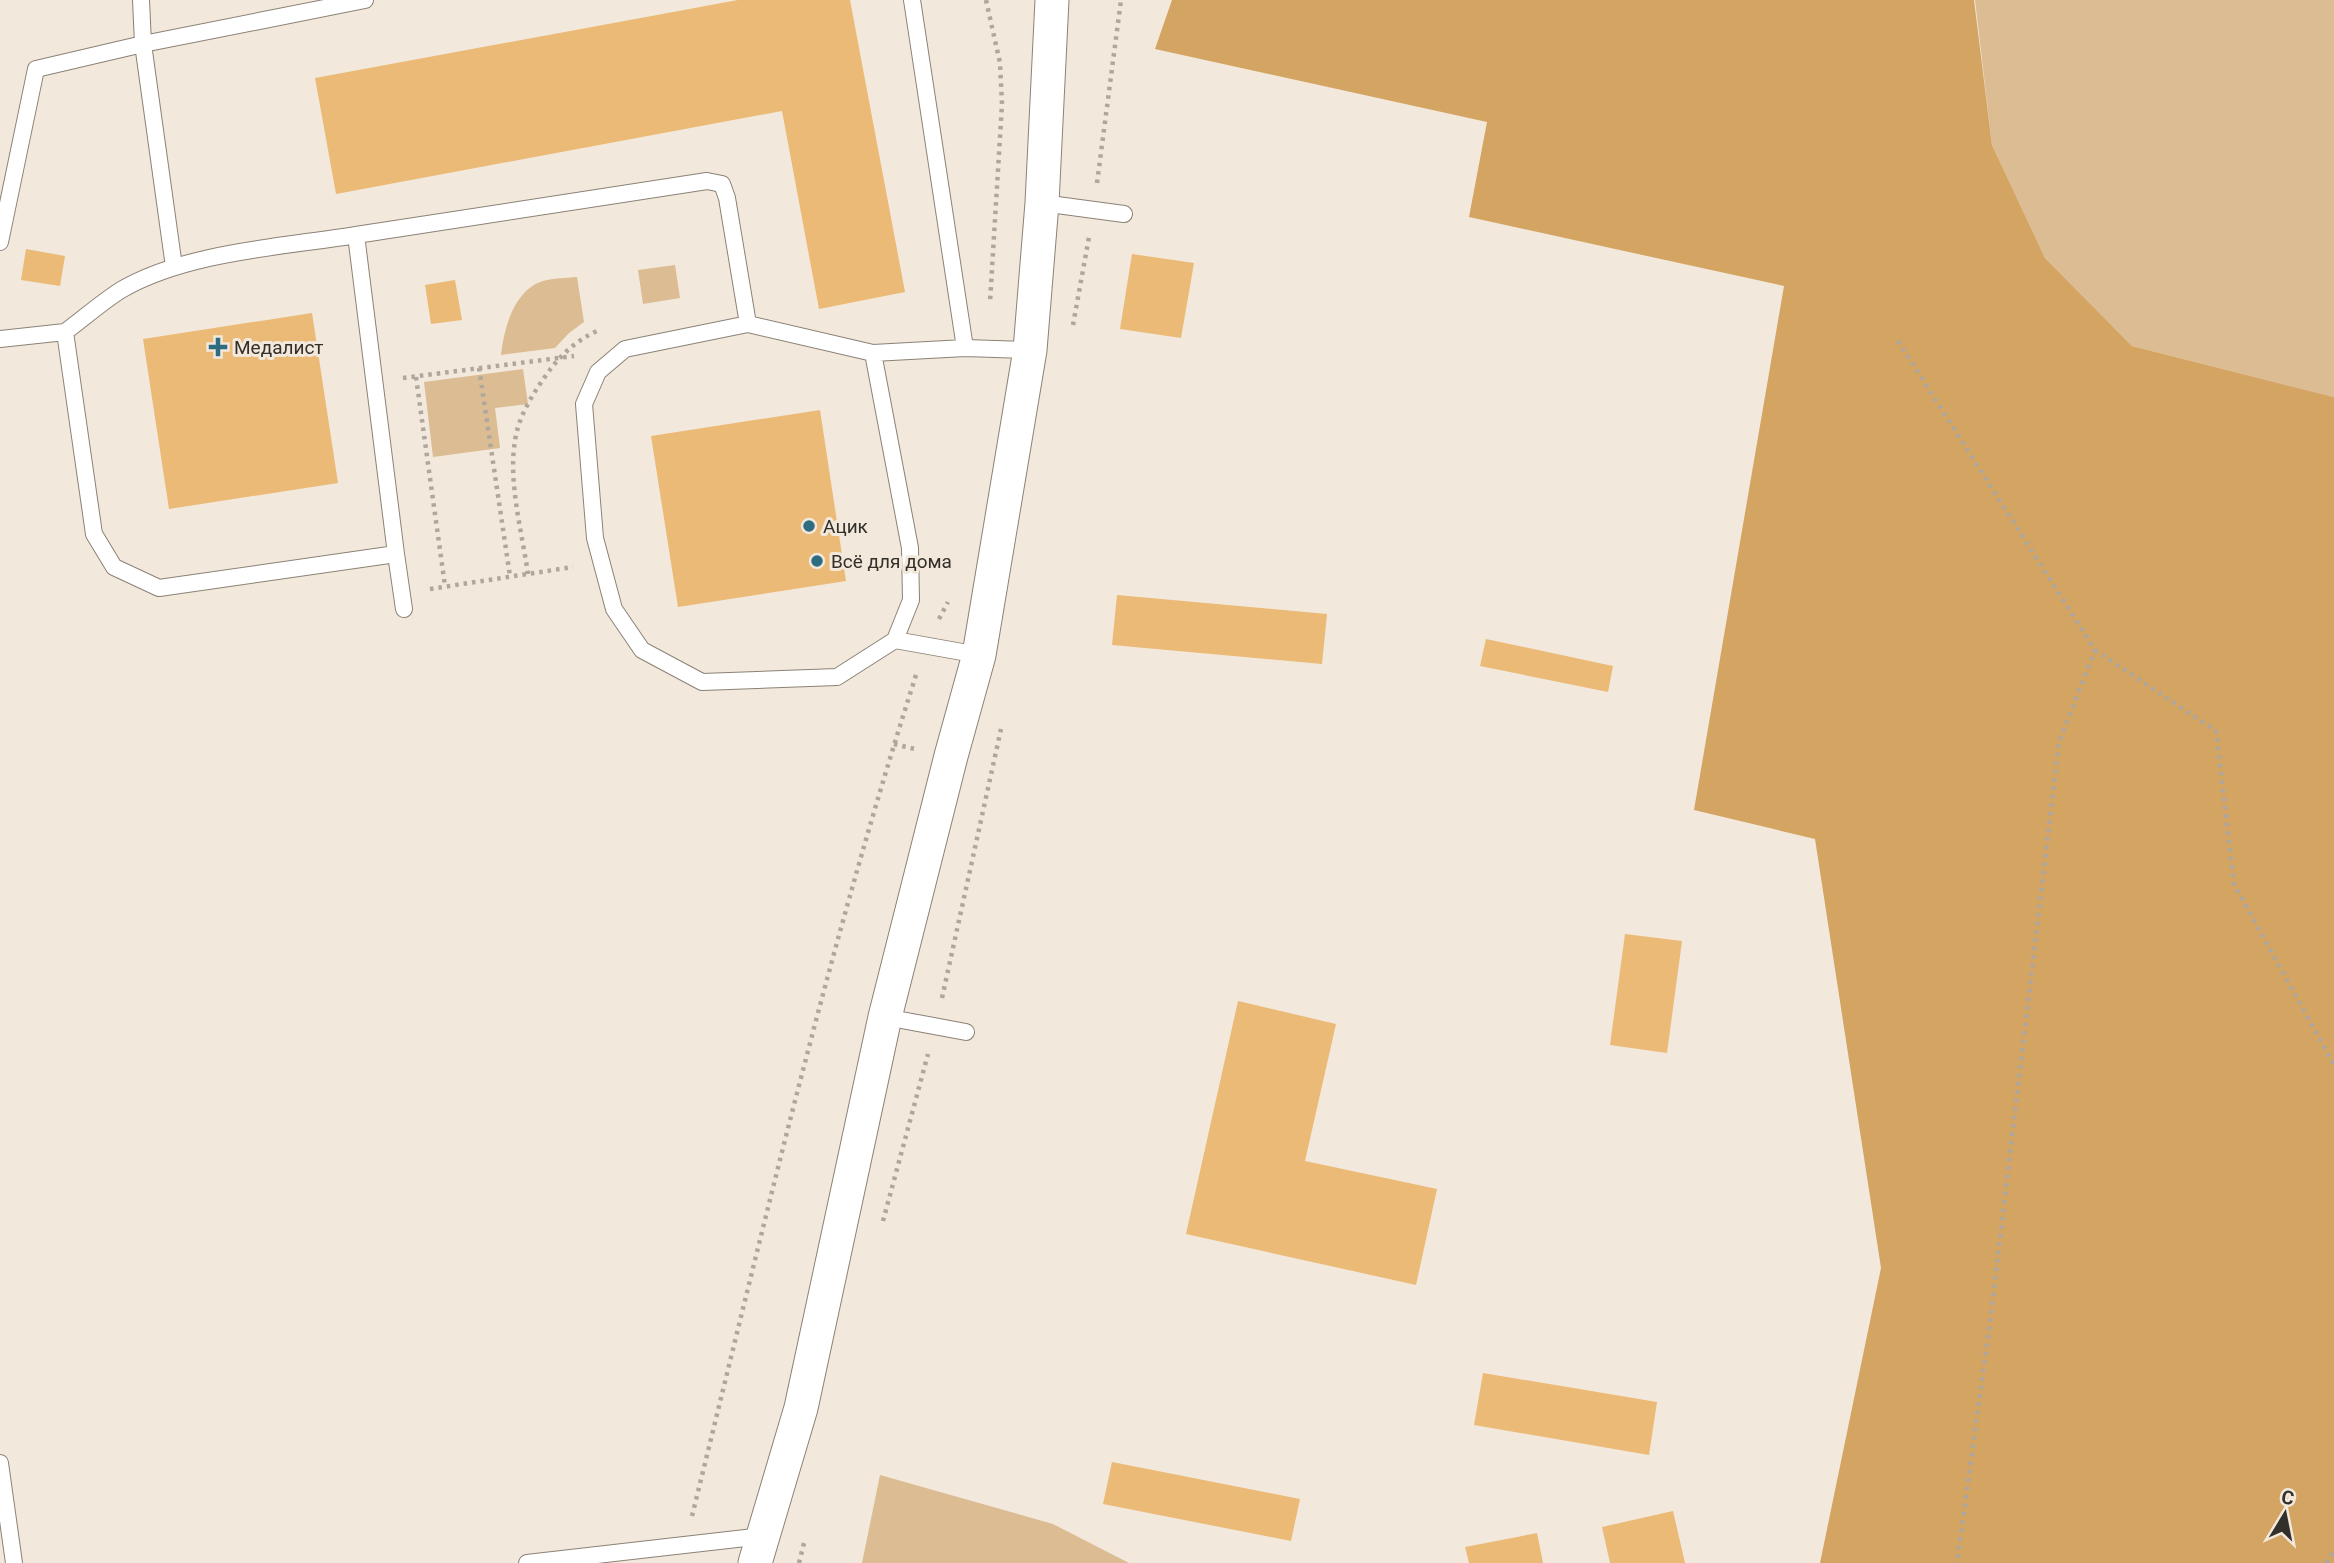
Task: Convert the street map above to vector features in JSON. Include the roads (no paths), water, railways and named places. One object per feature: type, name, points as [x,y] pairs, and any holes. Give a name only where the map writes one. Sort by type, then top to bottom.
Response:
[{"type":"street","points":[[759,1550],[801,1408],[885,1017],[979,655],[1030,350],[1042,203],[1052,0]]},
{"type":"lane","points":[[141,0],[143,44],[174,267]]},
{"type":"lane","points":[[0,242],[36,69],[143,44],[365,0]]},
{"type":"lane","points":[[912,0],[965,348]]},
{"type":"lane","points":[[0,339],[65,332],[122,290],[174,267],[225,256],[707,181],[722,184],[727,198],[748,324]]},
{"type":"lane","points":[[1042,203],[1124,214]]},
{"type":"lane","points":[[356,236],[403,601]]},
{"type":"lane","points":[[873,353],[910,548],[911,600],[895,640],[837,677],[702,682],[642,650],[614,609],[596,538],[584,404],[598,372],[625,349],[748,324],[873,353],[965,348],[1030,350]]},
{"type":"lane","points":[[65,332],[94,534],[114,566],[159,588],[396,554]]},
{"type":"lane","points":[[895,640],[979,655]]},
{"type":"lane","points":[[885,1017],[966,1032]]},
{"type":"lane","points":[[0,1463],[14,1563]]},
{"type":"lane","points":[[527,1563],[685,1544],[759,1550]]},
{"type":"place","name":"Медалист","points":[[218,347]]},
{"type":"place","name":"Ацик","points":[[809,526]]},
{"type":"place","name":"Всё для дома","points":[[817,561]]}]
